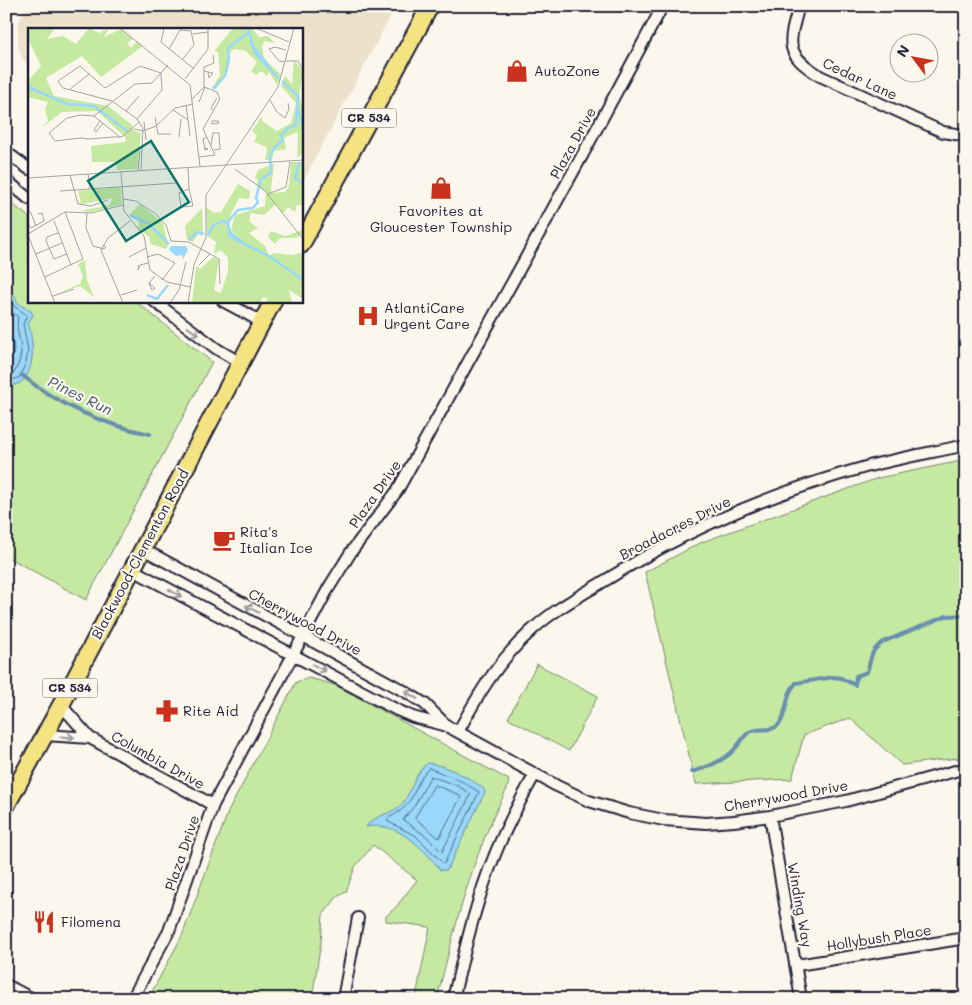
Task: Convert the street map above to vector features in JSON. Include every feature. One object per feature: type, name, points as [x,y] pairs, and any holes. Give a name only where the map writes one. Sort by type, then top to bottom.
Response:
[{"type":"main road","name":"CR 534","points":[[302,243],[430,6]]},
{"type":"main road","name":"Blackwood-Clementon Road","points":[[6,806],[272,302]]},
{"type":"street","name":"Cedar Lane","points":[[799,6],[790,36],[794,54],[803,66],[820,76],[943,132],[966,133]]},
{"type":"street","name":"Plaza Drive","points":[[132,999],[169,931],[213,806],[328,589],[351,552],[397,491],[659,14]]},
{"type":"street","points":[[6,152],[28,168]]},
{"type":"street","points":[[6,180],[28,198]]},
{"type":"street","points":[[155,302],[217,349],[241,363]]},
{"type":"street","points":[[225,302],[262,322]]},
{"type":"street","name":"Broadacres Drive","points":[[458,732],[490,676],[531,630],[574,599],[668,544],[738,511],[808,485],[867,466],[966,445]]},
{"type":"street","name":"Cherrywood Drive","points":[[143,549],[414,696],[433,710],[447,726]]},
{"type":"street","name":"Cherrywood Drive","points":[[132,570],[397,710],[413,717],[447,726],[576,795],[602,806],[629,813],[664,820],[719,822],[770,816],[846,801],[938,774],[966,768]]},
{"type":"street","name":"Columbia Drive","points":[[61,705],[90,738],[213,806]]},
{"type":"street","name":"Columbia Drive","points":[[45,735],[90,738]]},
{"type":"street","points":[[453,999],[471,926],[488,872],[504,833],[535,774]]},
{"type":"street","name":"Winding Way","points":[[770,816],[801,999]]},
{"type":"street","points":[[343,999],[358,918]]},
{"type":"street","name":"Hollybush Place","points":[[796,965],[966,938]]},
{"type":"street","points":[[6,985],[33,999]]},
{"type":"shaded area","points":[[28,6],[396,6],[302,183],[302,28],[28,28],[28,63],[22,59],[18,45],[18,23]]},
{"type":"green space","points":[[6,199],[28,216],[28,302],[136,302],[212,362],[86,600],[6,556]]},
{"type":"green space","points":[[966,460],[966,757],[902,765],[850,718],[804,735],[792,779],[696,784],[645,572],[702,542],[878,478]]},
{"type":"green space","points":[[537,664],[598,696],[569,751],[508,718]]},
{"type":"green space","points":[[309,678],[335,685],[509,780],[507,789],[474,866],[437,999],[405,999],[406,994],[416,996],[430,927],[386,921],[386,916],[396,907],[417,880],[373,845],[355,867],[346,892],[337,897],[323,915],[321,942],[312,999],[148,999],[182,936],[228,812],[296,682]]},
{"type":"water","points":[[6,284],[19,304],[31,311],[33,315],[28,323],[32,352],[28,372],[23,380],[16,385],[6,386]]},
{"type":"water","points":[[428,763],[442,766],[465,776],[484,789],[485,792],[447,870],[440,870],[426,853],[399,832],[377,826],[366,827],[374,819],[394,810],[403,803],[420,771]]},
{"type":"waterway","name":"Pines Run","points":[[22,375],[51,396],[82,412],[116,425],[150,434]]},
{"type":"waterway","points":[[692,772],[724,758],[733,751],[748,733],[777,726],[783,718],[790,692],[796,683],[834,677],[841,678],[855,685],[856,676],[867,672],[873,652],[883,642],[946,616],[966,615]]},
{"type":"place","name":"AutoZone","points":[[517,71]]},
{"type":"place","name":"Favorites at Gloucester Township","points":[[441,188]]},
{"type":"place","name":"AtlantiCare Urgent Care","points":[[368,316]]},
{"type":"place","name":"Rita's Italian Ice","points":[[224,540]]},
{"type":"place","name":"Rite Aid","points":[[167,711]]},
{"type":"place","name":"Filomena","points":[[44,922]]}]
